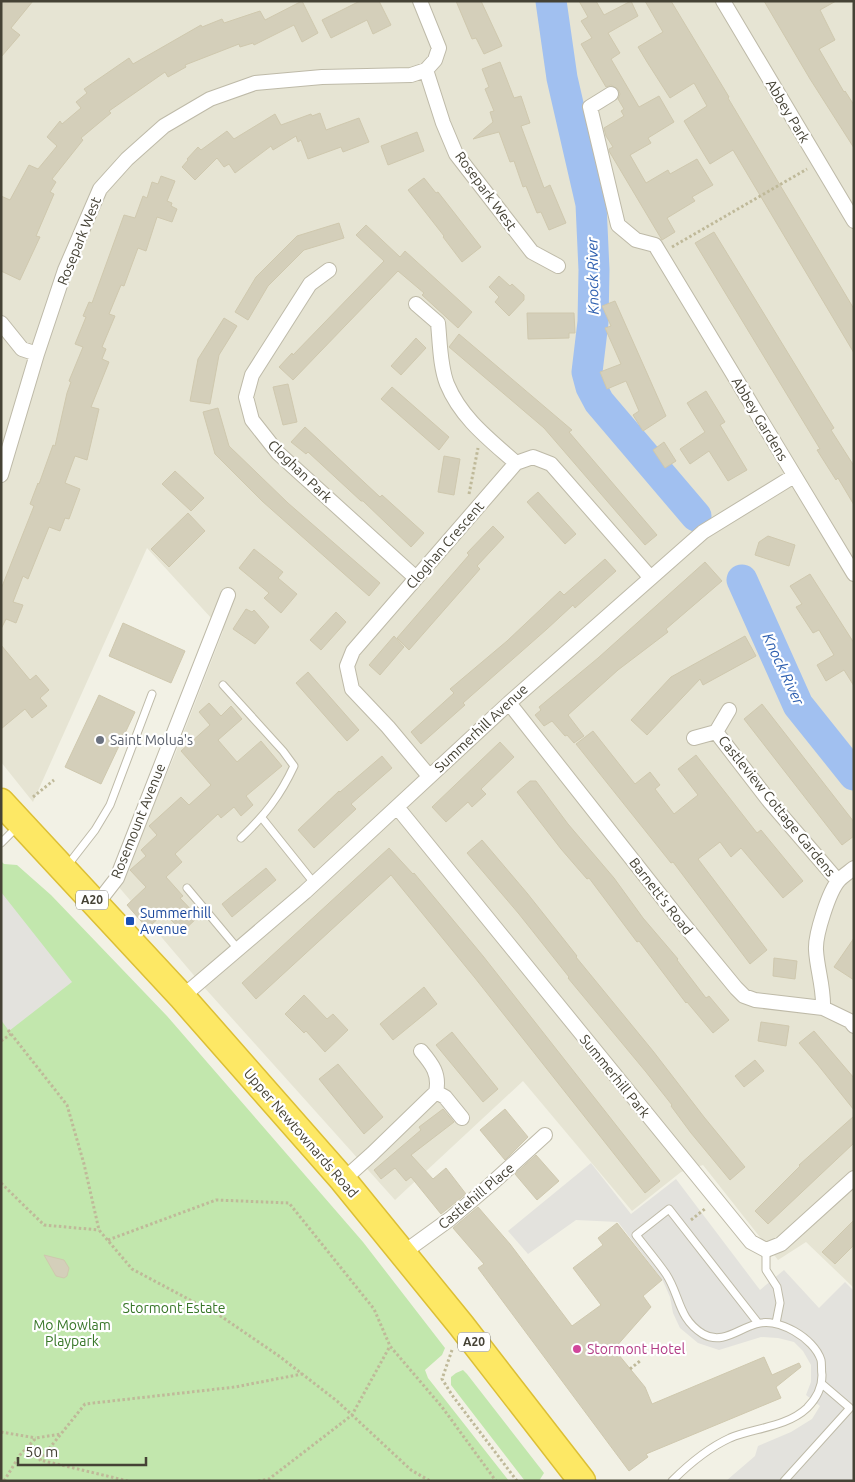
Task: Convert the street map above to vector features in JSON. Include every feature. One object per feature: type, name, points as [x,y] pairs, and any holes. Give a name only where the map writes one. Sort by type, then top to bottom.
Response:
[{"type":"highway","name":"Upper Newtownards Road","points":[[1,802],[182,997],[343,1180],[403,1253],[582,1481]]},
{"type":"street","points":[[420,1],[439,48],[435,60],[426,70]]},
{"type":"street","name":"Abbey Park","points":[[723,1],[854,221]]},
{"type":"street","name":"Rosepark West","points":[[1,475],[37,354],[66,270],[100,189],[127,159],[164,126],[210,99],[255,83],[322,77],[411,75],[426,70],[456,154],[532,252],[558,266]]},
{"type":"street","points":[[612,94],[590,107],[618,225],[636,240],[655,245],[664,259]]},
{"type":"street","name":"Abbey Gardens","points":[[664,259],[854,574]]},
{"type":"street","name":"Cloghan Park","points":[[329,270],[310,284],[252,375],[246,396],[252,420],[278,453],[416,578]]},
{"type":"street","points":[[416,304],[438,323],[441,358],[447,384],[470,422],[516,463],[533,457],[550,464],[650,577]]},
{"type":"street","points":[[1,323],[22,349],[37,354]]},
{"type":"street","name":"Cloghan Crescent","points":[[429,776],[388,727],[352,689],[347,666],[353,651],[516,463]]},
{"type":"street","name":"Summerhill Avenue","points":[[182,997],[314,883],[509,703],[650,577],[703,532],[794,476]]},
{"type":"street","name":"Rosemount Avenue","points":[[96,904],[117,878],[228,595]]},
{"type":"street","name":"Barnett's Road","points":[[509,703],[681,922],[744,996],[755,1000],[823,1008],[850,1021],[854,1026]]},
{"type":"street","name":"Castleview Cottage Gardens","points":[[694,738],[716,732],[729,710]]},
{"type":"street","name":"Castleview Cottage Gardens","points":[[716,732],[770,802],[838,881]]},
{"type":"street","name":"Summerhill Park","points":[[397,806],[716,1200],[751,1242],[766,1250]]},
{"type":"street","name":"Castleview Cottage Gardens","points":[[823,1008],[824,995],[816,948],[818,932],[829,899],[838,881],[854,868]]},
{"type":"street","points":[[343,1180],[436,1092],[438,1081],[430,1063],[421,1051]]},
{"type":"street","points":[[436,1092],[445,1097],[462,1118]]},
{"type":"street","name":"Castlehill Place","points":[[403,1253],[450,1219],[484,1191],[545,1135]]},
{"type":"street","points":[[766,1250],[781,1244],[854,1178]]},
{"type":"lane","points":[[222,685],[283,751],[294,766],[278,796],[262,818],[241,838]]},
{"type":"lane","points":[[64,870],[95,830],[110,805],[152,694]]},
{"type":"lane","points":[[262,818],[314,883]]},
{"type":"lane","points":[[1,844],[21,824]]},
{"type":"lane","points":[[187,888],[238,949]]},
{"type":"lane","points":[[672,1481],[712,1448],[730,1438],[790,1419],[806,1409],[815,1398],[822,1384],[821,1359],[811,1344],[798,1333],[776,1324],[758,1323],[729,1336],[717,1338],[704,1334],[691,1324],[680,1309],[675,1291],[667,1276],[636,1235],[669,1210],[758,1323]]},
{"type":"lane","points":[[766,1250],[766,1270],[777,1287],[780,1303],[776,1324]]},
{"type":"lane","points":[[784,1481],[850,1408],[822,1384]]},
{"type":"path","points":[[664,259],[819,162]]},
{"type":"path","points":[[472,514],[468,499],[478,444],[483,434]]},
{"type":"path","points":[[33,797],[54,780]]},
{"type":"path","points":[[8,1030],[67,1105],[84,1164],[99,1230],[132,1269],[222,1317],[337,1401],[411,1470],[430,1481]]},
{"type":"path","points":[[1,1040],[11,1034]]},
{"type":"path","points":[[1,1183],[44,1225],[99,1230]]},
{"type":"path","points":[[108,1240],[216,1200],[289,1203],[374,1309],[390,1346],[442,1407],[496,1481]]},
{"type":"path","points":[[683,1227],[716,1200]]},
{"type":"path","points":[[258,1481],[269,1479],[352,1415],[390,1346]]},
{"type":"path","points":[[452,1350],[442,1378],[452,1395],[517,1481]]},
{"type":"path","points":[[630,1369],[640,1361]]},
{"type":"path","points":[[128,1481],[40,1460],[85,1404],[236,1387],[302,1374]]},
{"type":"path","points":[[1,1432],[36,1438],[61,1434]]},
{"type":"path","points":[[4,1481],[20,1456],[36,1438]]},
{"type":"shaded area","points":[[1,1],[851,1],[854,6],[854,1288],[806,1242],[778,1260],[703,1165],[681,1172],[632,1211],[523,1081],[395,1200],[203,986],[118,886],[174,757],[223,631],[147,548],[33,802],[1,762]]},
{"type":"shaded area","points":[[1,892],[72,982],[9,1031],[1,1020]]},
{"type":"shaded area","points":[[591,1163],[631,1214],[676,1179],[760,1290],[784,1270],[819,1308],[845,1282],[854,1291],[854,1481],[726,1481],[755,1456],[758,1446],[791,1432],[812,1419],[820,1406],[806,1395],[811,1382],[811,1365],[803,1351],[794,1342],[778,1338],[761,1337],[719,1350],[698,1343],[680,1328],[663,1281],[618,1222],[576,1220],[528,1254],[508,1231]]},
{"type":"green space","name":"Stormont Estate","points":[[1,861],[4,864],[17,865],[51,895],[167,1016],[363,1242],[445,1348],[442,1355],[425,1370],[428,1378],[509,1481],[1,1481]]},
{"type":"green space","points":[[463,1370],[544,1473],[539,1481],[525,1481],[451,1385],[451,1377]]},
{"type":"building","points":[[1,1],[33,1],[11,28],[20,35],[1,57]]},
{"type":"building","points":[[302,1],[318,33],[302,42],[294,25],[254,45],[253,43],[240,47],[239,44],[185,65],[186,67],[168,77],[165,72],[109,111],[111,113],[81,138],[83,140],[52,179],[56,182],[50,192],[54,194],[36,236],[40,237],[20,280],[1,271],[1,196],[10,200],[29,165],[38,169],[57,146],[47,137],[60,121],[62,124],[81,108],[76,102],[87,93],[84,89],[129,58],[133,64],[201,25],[202,27],[222,19],[224,23],[260,11],[265,20]]},
{"type":"building","points":[[360,1],[379,1],[391,25],[373,34],[367,20],[331,38],[322,20]]},
{"type":"building","points":[[456,1],[481,1],[502,46],[484,54],[476,38],[472,39]]},
{"type":"building","points":[[579,1],[596,1],[604,15],[631,1],[638,16],[608,33],[620,53],[611,59],[639,107],[659,96],[674,122],[648,138],[651,143],[630,155],[646,183],[668,170],[670,174],[697,159],[713,185],[692,197],[695,201],[667,218],[675,232],[662,240],[609,151],[613,147],[606,136],[604,128],[624,116],[621,111],[624,109],[618,99],[620,94],[618,89],[611,85],[606,87],[581,44],[592,38],[581,21],[588,17]]},
{"type":"building","points":[[645,1],[671,1],[729,97],[854,309],[854,353],[733,150],[710,164],[684,121],[707,106],[694,83],[670,98],[638,47],[663,32]]},
{"type":"building","points":[[764,1],[836,1],[820,10],[835,40],[819,49],[844,92],[854,105],[854,148],[810,79]]},
{"type":"building","points":[[500,62],[514,98],[521,96],[530,123],[521,126],[544,188],[550,185],[566,223],[549,230],[541,212],[537,213],[526,186],[523,187],[514,161],[510,162],[499,132],[473,139],[493,122],[490,112],[494,111],[485,89],[489,87],[482,69]]},
{"type":"building","points":[[320,113],[326,130],[359,118],[369,142],[343,152],[341,147],[308,159],[301,140],[298,142],[296,136],[273,150],[271,146],[235,173],[229,164],[224,167],[217,158],[195,180],[182,167],[198,147],[201,150],[227,131],[234,139],[275,114],[281,125],[311,114],[312,116]]},
{"type":"building","points":[[417,132],[424,151],[388,165],[381,146]]},
{"type":"building","points":[[161,176],[175,181],[167,201],[172,203],[171,206],[177,209],[172,222],[157,217],[146,251],[138,248],[124,286],[121,285],[109,314],[115,316],[102,347],[106,349],[102,359],[109,362],[91,407],[99,409],[87,460],[75,456],[65,483],[80,489],[69,519],[65,518],[60,531],[49,527],[28,579],[23,576],[13,602],[23,605],[16,623],[6,619],[1,629],[1,589],[34,506],[30,504],[53,445],[55,446],[71,382],[69,381],[83,347],[75,344],[86,317],[83,316],[89,302],[92,303],[124,215],[135,218],[143,196],[147,198],[152,182],[158,184]]},
{"type":"building","points":[[424,178],[436,193],[438,192],[481,247],[462,262],[408,190]]},
{"type":"building","points":[[339,223],[344,238],[304,250],[268,286],[248,320],[235,312],[256,277],[297,236]]},
{"type":"building","points":[[366,225],[400,257],[405,251],[472,312],[458,328],[422,295],[424,293],[398,271],[293,380],[279,367],[292,353],[293,355],[384,261],[356,235]]},
{"type":"building","points":[[714,232],[834,428],[831,430],[854,466],[854,505],[838,478],[836,480],[817,450],[820,449],[695,243]]},
{"type":"building","points":[[499,276],[524,295],[524,300],[509,316],[495,302],[499,297],[489,287]]},
{"type":"building","points":[[615,301],[666,416],[643,431],[633,415],[639,411],[626,381],[607,389],[600,372],[621,364],[605,328],[611,326],[602,306]]},
{"type":"building","points":[[527,313],[574,313],[575,333],[569,333],[569,338],[528,339]]},
{"type":"building","points":[[224,318],[237,326],[219,355],[210,404],[190,401],[198,359]]},
{"type":"building","points":[[459,334],[572,430],[569,432],[657,535],[645,545],[544,428],[449,347]]},
{"type":"building","points":[[416,338],[426,348],[401,375],[391,366]]},
{"type":"building","points":[[288,384],[297,422],[283,425],[273,387]]},
{"type":"building","points":[[392,387],[449,437],[439,450],[381,399]]},
{"type":"building","points":[[706,391],[725,422],[720,425],[747,470],[728,481],[709,451],[690,464],[680,449],[705,432],[687,403]]},
{"type":"building","points":[[218,408],[229,446],[288,503],[380,583],[369,596],[262,501],[215,454],[203,412]]},
{"type":"building","points":[[305,427],[380,497],[382,495],[424,533],[411,547],[308,452],[306,454],[291,442]]},
{"type":"building","points":[[664,442],[676,461],[665,468],[653,450]]},
{"type":"building","points":[[444,456],[460,459],[454,495],[438,492]]},
{"type":"building","points":[[175,471],[204,498],[191,511],[162,484]]},
{"type":"building","points":[[538,492],[576,534],[565,544],[527,502]]},
{"type":"building","points":[[188,513],[205,531],[169,567],[151,549]]},
{"type":"building","points":[[493,526],[504,537],[477,566],[480,569],[409,650],[397,638],[469,555],[467,553]]},
{"type":"building","points":[[768,536],[795,545],[789,566],[755,555],[759,542]]},
{"type":"building","points":[[254,549],[283,572],[278,578],[297,594],[281,613],[264,598],[269,593],[239,568]]},
{"type":"building","points":[[605,559],[616,571],[575,608],[573,605],[463,703],[465,705],[421,744],[411,732],[454,693],[450,689],[507,641],[560,591],[564,595]]},
{"type":"building","points":[[705,562],[722,581],[666,629],[668,632],[618,670],[568,715],[584,736],[574,743],[552,721],[544,726],[535,715],[541,710],[539,707],[598,658]]},
{"type":"building","points":[[810,574],[854,643],[854,686],[844,670],[826,681],[817,665],[834,655],[819,630],[813,633],[796,607],[802,604],[790,586]]},
{"type":"building","points":[[246,609],[252,612],[254,610],[269,627],[255,644],[233,629]]},
{"type":"building","points":[[336,612],[346,622],[321,650],[310,640]]},
{"type":"building","points":[[123,623],[185,651],[171,683],[109,656]]},
{"type":"building","points":[[394,636],[404,647],[380,675],[369,665]]},
{"type":"building","points":[[745,636],[756,656],[703,685],[700,679],[647,735],[631,720],[671,677]]},
{"type":"building","points":[[1,645],[30,680],[36,675],[49,690],[40,698],[47,706],[32,718],[25,709],[1,729]]},
{"type":"building","points":[[308,672],[359,730],[347,741],[296,683]]},
{"type":"building","name":"Saint Molua's","points":[[99,695],[135,712],[101,784],[65,767]]},
{"type":"building","points":[[209,703],[221,716],[231,706],[242,719],[218,740],[237,762],[261,741],[282,766],[246,796],[253,805],[241,816],[234,807],[221,818],[218,814],[175,854],[182,862],[166,877],[183,896],[180,898],[198,917],[182,932],[165,913],[147,928],[127,905],[146,887],[130,870],[146,856],[141,850],[157,835],[149,826],[181,797],[189,805],[211,785],[181,751],[210,725],[199,712]]},
{"type":"building","points":[[762,704],[854,822],[854,836],[842,845],[744,719]]},
{"type":"building","points":[[593,731],[635,784],[650,772],[660,785],[655,789],[674,814],[698,795],[678,769],[696,755],[757,833],[761,830],[803,881],[783,898],[741,848],[731,857],[720,842],[698,859],[767,950],[750,964],[673,862],[671,863],[576,744]]},
{"type":"building","points":[[500,742],[514,757],[481,789],[486,794],[472,807],[468,802],[446,822],[432,807]]},
{"type":"building","points":[[382,756],[392,768],[351,804],[356,809],[314,848],[298,830],[339,791]]},
{"type":"building","points":[[530,781],[536,781],[568,824],[614,878],[643,918],[678,959],[706,998],[709,996],[729,1020],[713,1033],[686,1003],[589,878],[587,879],[561,849],[517,792]]},
{"type":"building","points":[[482,840],[527,893],[576,957],[745,1167],[730,1180],[519,914],[467,853]]},
{"type":"building","points":[[389,848],[414,873],[483,956],[660,1181],[645,1193],[391,875],[256,999],[242,983]]},
{"type":"building","points":[[266,868],[276,880],[232,917],[222,904]]},
{"type":"building","points":[[854,938],[854,980],[834,967]]},
{"type":"building","points":[[774,958],[797,961],[795,979],[773,976]]},
{"type":"building","points":[[424,987],[437,1004],[393,1040],[380,1024]]},
{"type":"building","points":[[304,995],[327,1019],[333,1014],[348,1030],[325,1052],[306,1031],[304,1033],[285,1014]]},
{"type":"building","points":[[761,1022],[789,1026],[786,1046],[758,1041]]},
{"type":"building","points":[[814,1031],[854,1078],[854,1110],[799,1043]]},
{"type":"building","points":[[452,1032],[498,1089],[483,1102],[436,1045]]},
{"type":"building","points":[[755,1060],[764,1071],[744,1087],[735,1076]]},
{"type":"building","points":[[338,1064],[383,1117],[364,1134],[319,1079]]},
{"type":"building","points":[[443,1109],[454,1122],[411,1155],[433,1179],[446,1168],[466,1194],[441,1214],[411,1177],[406,1181],[395,1168],[381,1179],[374,1170],[421,1130],[419,1127]]},
{"type":"building","points":[[505,1109],[528,1137],[505,1160],[480,1130]]},
{"type":"building","points":[[854,1116],[854,1143],[768,1224],[755,1211],[799,1165]]},
{"type":"building","points":[[536,1155],[559,1181],[537,1200],[515,1174]]},
{"type":"building","name":"Stormont Hotel","points":[[478,1207],[510,1244],[572,1326],[601,1305],[573,1268],[603,1245],[598,1238],[617,1223],[662,1280],[643,1296],[651,1307],[614,1349],[645,1387],[652,1404],[764,1357],[772,1375],[799,1363],[801,1367],[776,1387],[781,1398],[646,1454],[648,1457],[629,1471],[478,1268],[484,1264],[453,1228]]},
{"type":"building","points":[[854,1220],[854,1245],[835,1264],[822,1252]]},
{"type":"building","points":[[44,1255],[64,1260],[69,1268],[67,1276],[64,1278],[56,1276]]},
{"type":"waterway","name":"Knock River","points":[[551,1],[562,78],[591,204],[594,270],[593,322],[587,372],[591,387],[599,402],[696,516]]},
{"type":"waterway","name":"Knock River","points":[[742,580],[798,705],[854,775]]},
{"type":"place","name":"Saint Molua's","points":[[100,740]]},
{"type":"place","name":"Summerhill Avenue","points":[[130,921]]},
{"type":"place","name":"Stormont Hotel","points":[[577,1349]]},
{"type":"park label","name":"Mo Mowlam Playpark","points":[[72,1334]]}]
